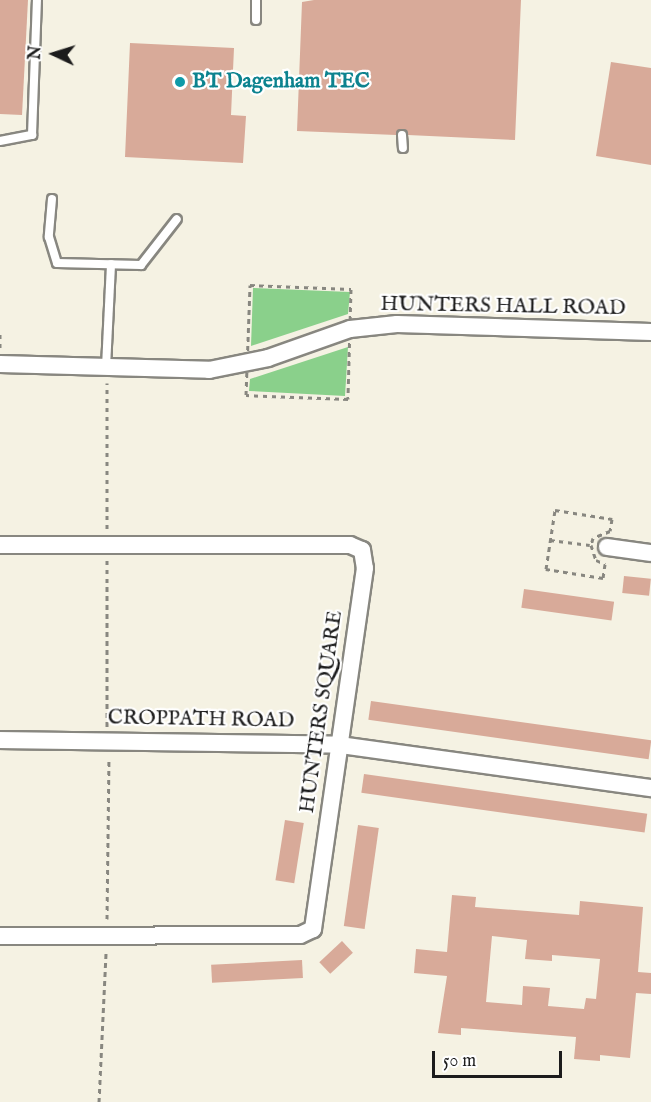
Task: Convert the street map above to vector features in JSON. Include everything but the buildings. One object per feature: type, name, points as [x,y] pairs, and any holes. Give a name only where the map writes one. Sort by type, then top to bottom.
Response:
[{"type":"street","name":"HUNTERS HALL ROAD","points":[[0,364],[209,370],[268,358],[350,329],[397,324],[651,332]]},
{"type":"street","name":"HUNTERS SQUARE","points":[[0,545],[350,545],[362,550],[365,568],[316,921],[308,933],[0,936]]},
{"type":"street","points":[[599,546],[651,553]]},
{"type":"street","name":"CROPPATH ROAD","points":[[0,740],[340,746],[651,788]]},
{"type":"lane","points":[[0,141],[32,135],[37,0]]},
{"type":"lane","points":[[256,0],[256,20]]},
{"type":"lane","points":[[402,135],[403,148]]},
{"type":"lane","points":[[52,199],[49,237],[57,263],[141,266],[177,219]]},
{"type":"lane","points":[[107,367],[111,264]]},
{"type":"path","points":[[99,1102],[107,935],[107,367]]},
{"type":"path","points":[[555,510],[612,519],[610,531],[593,538],[599,546],[596,560],[605,564],[603,578],[546,569],[555,510]]},
{"type":"path","points":[[550,540],[599,546]]},
{"type":"green space","points":[[253,288],[350,292],[348,314],[251,346]]},
{"type":"green space","points":[[348,347],[345,396],[249,391],[250,379]]},
{"type":"place","name":"BT Dagenham TEC","points":[[180,82]]}]
